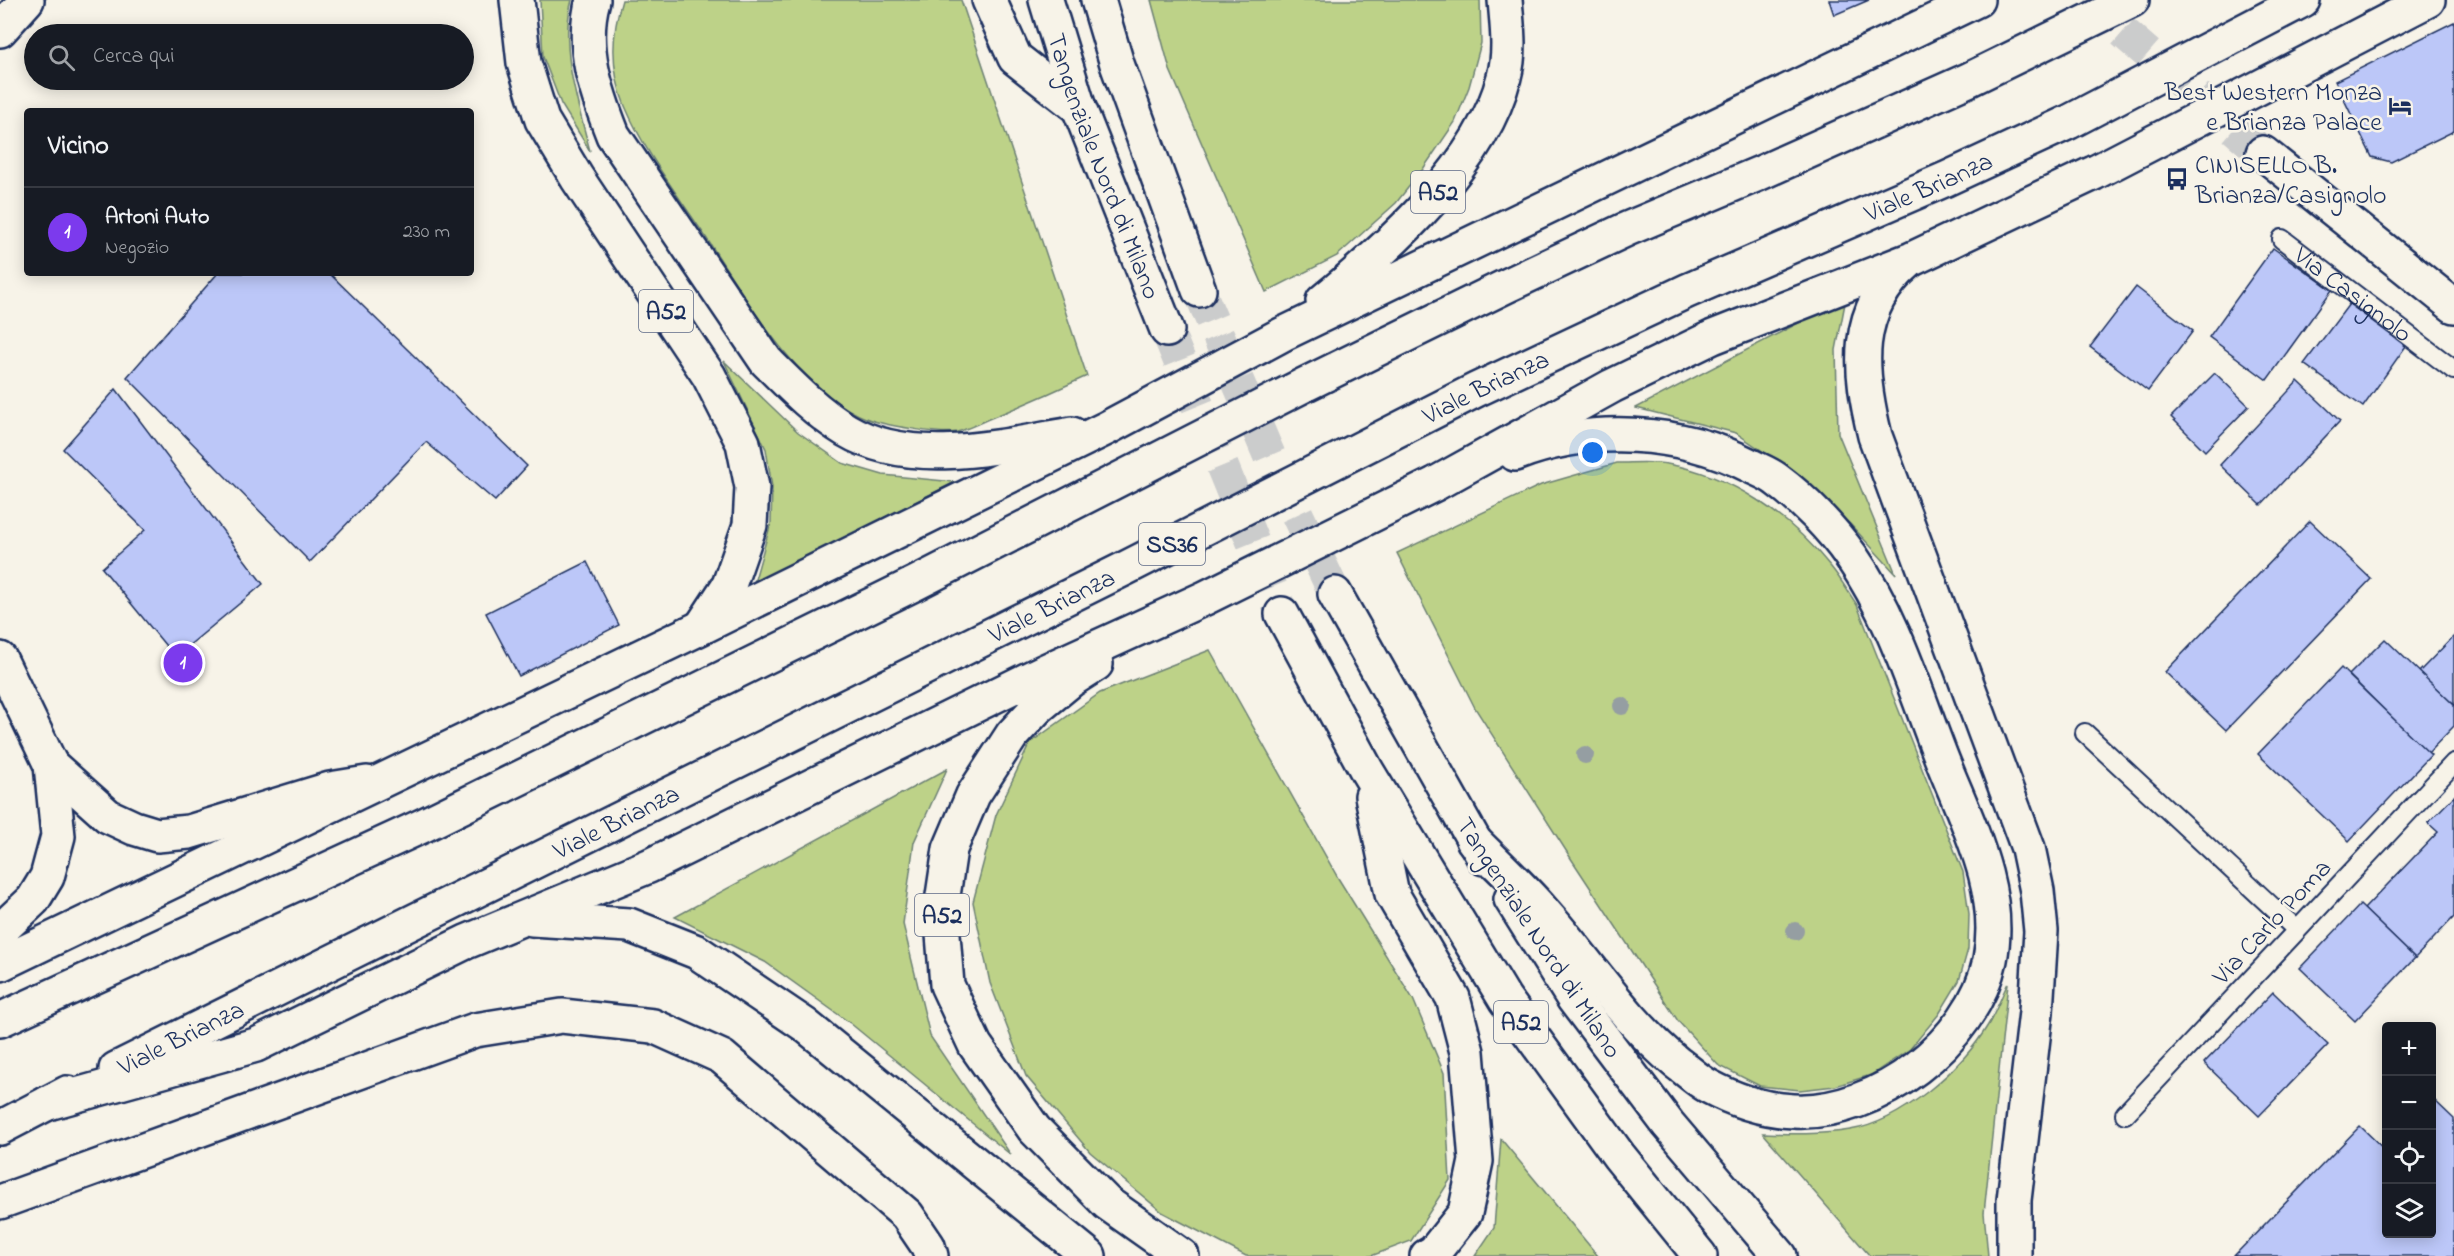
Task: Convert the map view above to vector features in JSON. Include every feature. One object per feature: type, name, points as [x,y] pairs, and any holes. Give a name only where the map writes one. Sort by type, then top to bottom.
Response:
[{"type":"main road","points":[[0,30],[27,0]]},
{"type":"main road","name":"A52","points":[[517,0],[524,63],[542,120],[577,178],[709,376],[743,443],[752,487],[750,525],[729,585],[700,628]]},
{"type":"main road","points":[[593,0],[588,39],[591,68],[600,103],[613,135],[766,361],[792,388],[823,414],[847,431],[869,440],[892,448],[929,452],[992,447],[1107,428]]},
{"type":"main road","points":[[989,0],[1015,58],[1079,108]]},
{"type":"main road","name":"Tangenziale Nord di Milano","points":[[1046,0],[1079,108],[1167,330]]},
{"type":"main road","name":"Tangenziale Nord di Milano","points":[[1098,0],[1117,64],[1199,290]]},
{"type":"main road","name":"A52","points":[[1283,334],[1365,267],[1415,219],[1452,174],[1486,125],[1504,78],[1508,45],[1505,0]]},
{"type":"main road","points":[[0,964],[700,628],[1107,428],[1283,334],[1977,0]]},
{"type":"main road","points":[[0,1020],[433,821],[905,588],[1304,385],[1506,286],[1627,229],[1758,174],[1958,84],[2132,0]]},
{"type":"main road","name":"Viale Brianza","points":[[0,1128],[1124,569],[1476,390],[1687,291],[1935,183],[2068,122],[2302,0]]},
{"type":"main road","points":[[48,1103],[256,1045],[466,942],[649,866],[1043,672],[1205,598],[1435,484],[1612,386],[1713,337],[1912,259],[2094,173],[2428,0]]},
{"type":"main road","name":"Via Casignolo","points":[[2263,153],[2454,306]]},
{"type":"main road","points":[[1912,259],[1892,275],[1865,328],[1863,360],[1866,398],[1875,436],[2028,848],[2037,891],[2040,921],[2036,1012],[2014,1200],[2014,1256]]},
{"type":"main road","points":[[1435,484],[1539,445],[1580,437],[1618,435],[1682,442],[1730,455],[1776,479],[1821,520],[1851,556],[1877,599],[1985,868],[1993,916],[1990,960],[1976,1000],[1955,1031],[1924,1064],[1881,1092],[1835,1107],[1796,1112],[1755,1106],[1705,1085],[1657,1046],[1610,994],[1542,910],[1473,840]]},
{"type":"main road","name":"Tangenziale Nord di Milano","points":[[1335,594],[1473,840],[1573,998],[1668,1124],[1780,1256]]},
{"type":"main road","name":"A52","points":[[1182,1256],[1167,1248],[1099,1195],[1034,1129],[975,1045],[947,985],[941,909],[950,849],[973,795],[1012,735],[1037,708],[1071,680],[1205,598]]},
{"type":"main road","name":"A52","points":[[1282,614],[1367,771],[1505,999],[1619,1156],[1700,1256]]},
{"type":"main road","points":[[0,659],[51,765],[58,836],[47,877],[33,900],[0,931]]},
{"type":"main road","points":[[51,765],[108,816],[157,835],[189,832],[330,789],[386,780]]},
{"type":"main road","name":"A52","points":[[1367,771],[1392,894],[1453,998],[1467,1052],[1476,1161],[1465,1213],[1434,1252],[1427,1256]]},
{"type":"main road","points":[[525,918],[629,925],[697,952],[805,1025],[1089,1256]]},
{"type":"main road","points":[[0,1202],[475,1030],[562,1016],[653,1026],[722,1057],[907,1215],[932,1256]]},
{"type":"lane","name":"Via Casignolo","points":[[2282,239],[2454,370]]},
{"type":"lane","points":[[2085,733],[2297,930]]},
{"type":"lane","name":"Via Carlo Poma","points":[[2125,1114],[2454,763]]},
{"type":"green space","points":[[540,0],[572,0],[569,18],[569,56],[590,151],[561,104],[543,57]]},
{"type":"green space","points":[[622,0],[961,0],[1087,376],[970,428],[949,433],[912,429],[868,419],[842,405],[817,386],[794,363],[753,310],[641,139],[620,93],[615,67],[614,40]]},
{"type":"green space","points":[[1151,0],[1480,0],[1481,43],[1469,87],[1455,122],[1423,169],[1396,203],[1337,256],[1266,292],[1170,70]]},
{"type":"green space","points":[[1846,298],[1836,350],[1838,433],[1896,574],[1850,524],[1789,469],[1736,433],[1636,408]]},
{"type":"green space","points":[[724,361],[798,432],[842,463],[883,475],[955,482],[754,583],[771,523],[772,487],[766,449]]},
{"type":"green space","points":[[1617,463],[1661,463],[1691,469],[1737,488],[1758,500],[1815,548],[1835,572],[1857,605],[1963,872],[1969,914],[1968,949],[1959,981],[1939,1014],[1910,1049],[1871,1075],[1835,1086],[1800,1090],[1760,1086],[1718,1065],[1678,1021],[1475,708],[1397,553],[1541,485]]},
{"type":"green space","points":[[1210,650],[1338,878],[1413,999],[1444,1073],[1450,1180],[1411,1241],[1371,1256],[1246,1256],[1162,1212],[1090,1152],[1026,1076],[990,983],[973,902],[996,815],[1030,743],[1100,693]]},
{"type":"green space","points":[[947,769],[914,842],[903,924],[930,1036],[1011,1155],[850,1023],[765,962],[675,917]]},
{"type":"green space","points":[[2008,983],[1984,1213],[1988,1256],[1870,1256],[1763,1133],[1795,1134],[1850,1130],[1870,1125],[1909,1105],[1946,1075],[1977,1042],[1991,1020]]},
{"type":"green space","points":[[1501,1139],[1598,1256],[1475,1256],[1494,1228]]},
{"type":"building","points":[[1829,0],[1869,0],[1834,15]]},
{"type":"building","name":"Best Western Monza e Brianza Palace","points":[[2454,22],[2454,131],[2391,162],[2372,157],[2335,81]]},
{"type":"building","points":[[2273,248],[2332,290],[2267,380],[2209,337]]},
{"type":"building","points":[[215,276],[332,276],[527,466],[495,501],[426,442],[310,562],[127,377]]},
{"type":"building","points":[[2136,287],[2193,331],[2148,391],[2090,347]]},
{"type":"building","points":[[2349,304],[2406,346],[2363,407],[2304,364]]},
{"type":"building","points":[[2215,373],[2249,406],[2205,451],[2171,417]]},
{"type":"building","points":[[2298,381],[2340,421],[2261,505],[2220,465]]},
{"type":"building","points":[[116,389],[263,584],[175,657],[102,568],[145,530],[63,449]]},
{"type":"building","points":[[2310,521],[2371,579],[2226,730],[2165,672]]},
{"type":"building","points":[[587,562],[619,625],[519,676],[486,613]]},
{"type":"building","points":[[2454,636],[2454,705],[2419,672]]},
{"type":"building","points":[[2385,639],[2454,705],[2454,726],[2428,753],[2349,675]]},
{"type":"building","points":[[2341,668],[2431,755],[2349,841],[2258,754]]},
{"type":"building","points":[[2454,796],[2454,917],[2415,958],[2364,909],[2438,832],[2428,823]]},
{"type":"building","points":[[2360,905],[2415,958],[2355,1021],[2300,968]]},
{"type":"building","points":[[2273,992],[2328,1045],[2259,1116],[2204,1063]]},
{"type":"building","points":[[2436,1102],[2454,1119],[2454,1256],[2234,1256],[2360,1126],[2382,1147],[2382,1238],[2436,1238]]},
{"type":"tunnel","points":[[2086,0],[2263,153]]},
{"type":"tunnel","points":[[1199,290],[1272,462],[1335,594]]},
{"type":"tunnel","points":[[1167,330],[1282,614]]},
{"type":"place","name":"Best Western Monza e Brianza Palace","points":[[2400,106]]},
{"type":"place","name":"CINISELLO B. Brianza/Casignolo","points":[[2177,179]]},
{"type":"place","name":"Artoni Auto","points":[[183,663]]}]
